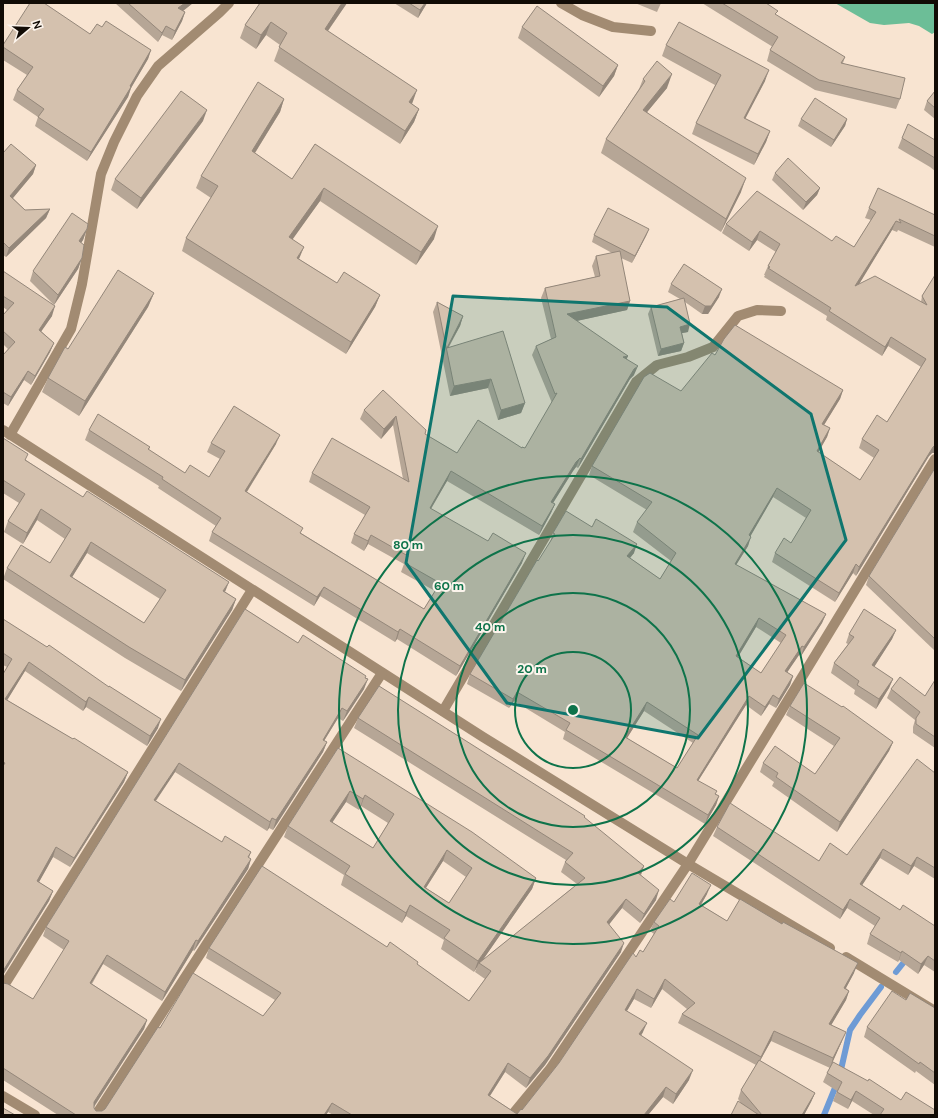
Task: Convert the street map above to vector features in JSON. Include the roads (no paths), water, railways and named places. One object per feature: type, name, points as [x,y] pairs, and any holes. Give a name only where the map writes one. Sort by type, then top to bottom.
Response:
[{"type":"street","points":[[229,3],[220,13],[158,66],[137,96],[117,136],[101,174],[82,284],[71,329],[7,432],[382,673],[688,864],[935,1011]]},
{"type":"street","points":[[561,3],[582,15],[613,27],[651,31]]},
{"type":"street","points":[[443,711],[636,382],[657,364],[688,357],[713,347],[738,316],[757,310],[781,311]]},
{"type":"street","points":[[512,1115],[550,1069],[688,864],[935,459]]},
{"type":"street","points":[[3,987],[252,590]]},
{"type":"street","points":[[96,1115],[382,673]]},
{"type":"street","points":[[3,1096],[35,1115]]},
{"type":"waterway","points":[[896,972],[908,957]]},
{"type":"waterway","points":[[840,1074],[850,1030],[881,987]]},
{"type":"waterway","points":[[824,1115],[837,1083]]}]
